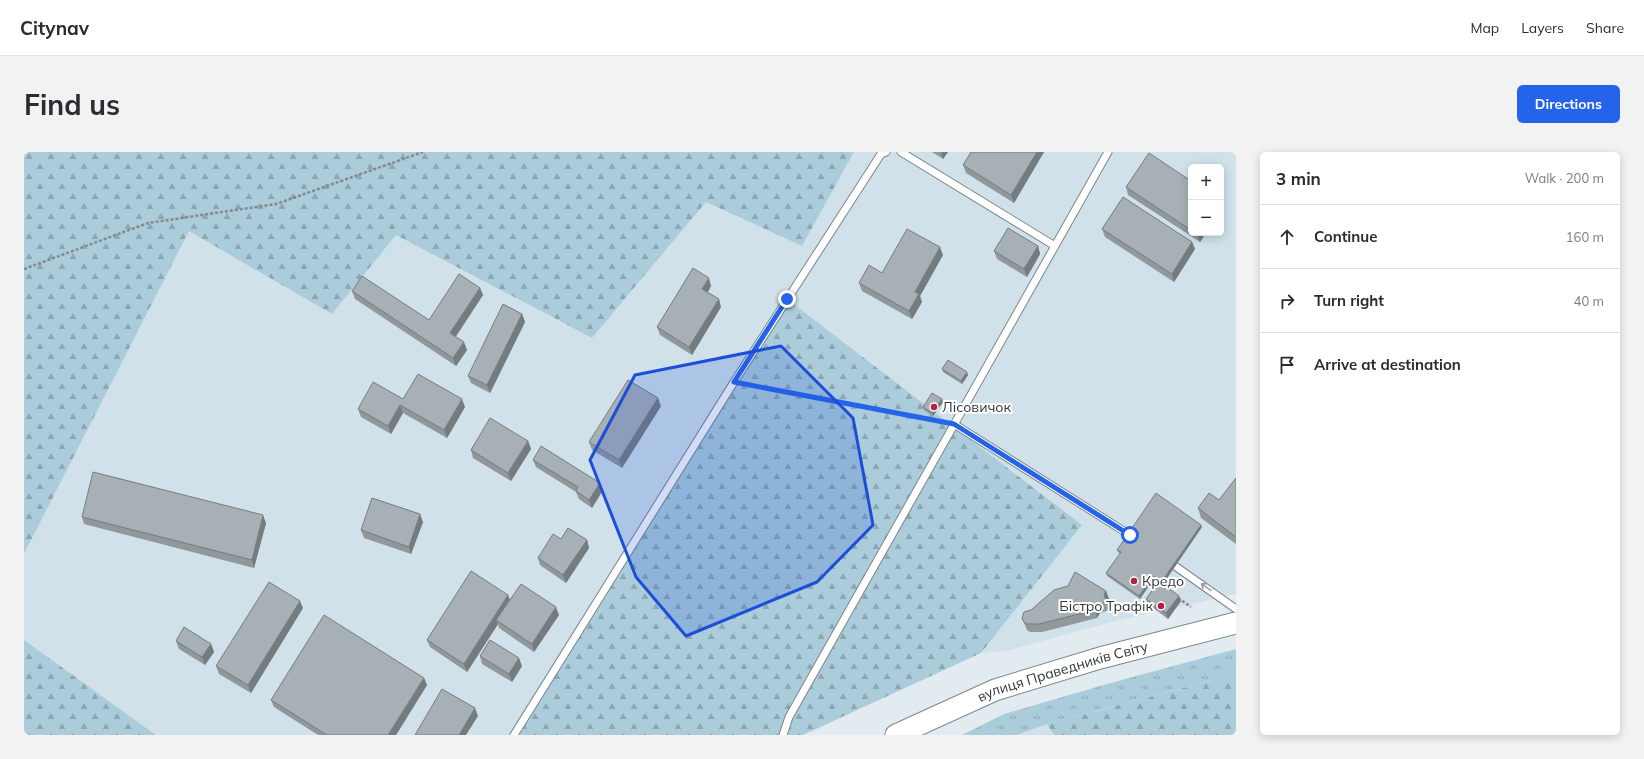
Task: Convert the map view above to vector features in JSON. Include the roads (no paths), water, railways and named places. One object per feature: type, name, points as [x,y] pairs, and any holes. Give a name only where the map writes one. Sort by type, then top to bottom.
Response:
[{"type":"main road","name":"вулиця Праведників Світу","points":[[896,735],[995,690],[1100,658],[1236,623]]},
{"type":"lane","points":[[514,735],[734,382],[881,154],[886,152]]},
{"type":"lane","points":[[901,152],[1055,246]]},
{"type":"lane","points":[[783,735],[788,717],[1108,152]]},
{"type":"lane","points":[[954,424],[1130,535]]},
{"type":"lane","points":[[1176,566],[1236,609]]},
{"type":"place","name":"Лісовичок","points":[[934,407]]},
{"type":"place","name":"Кредо","points":[[1134,581]]},
{"type":"place","name":"Бістро Трафік","points":[[1161,606]]}]
